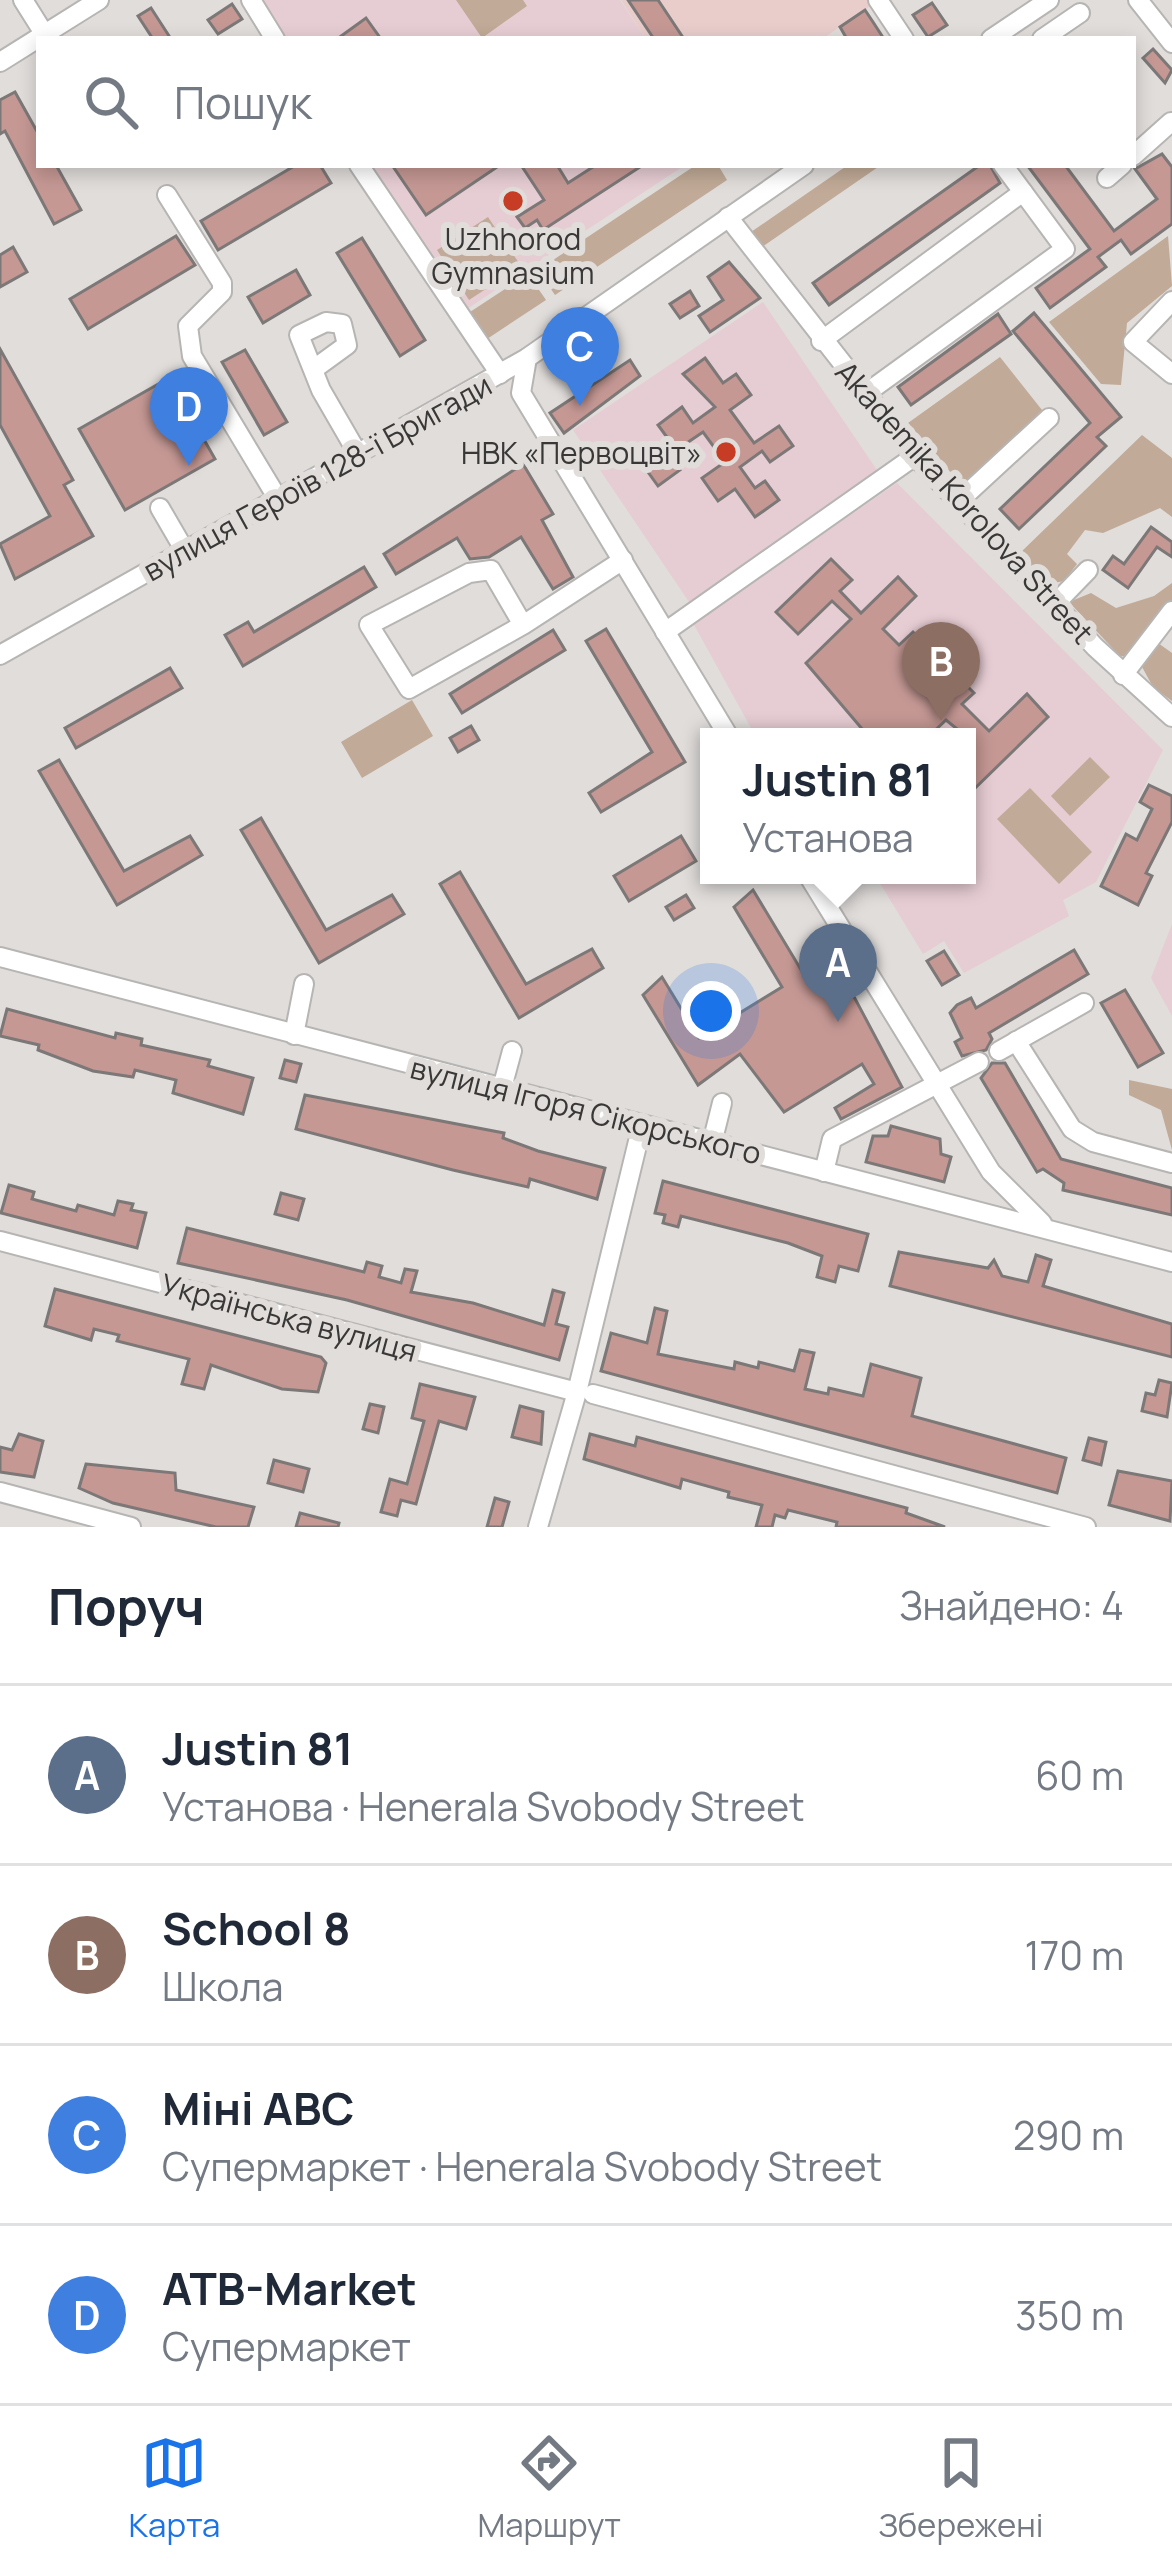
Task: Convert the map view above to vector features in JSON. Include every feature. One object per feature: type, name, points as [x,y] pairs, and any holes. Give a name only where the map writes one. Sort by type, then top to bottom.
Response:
[{"type":"street","points":[[22,0],[45,35],[99,0]]},
{"type":"street","points":[[250,0],[273,36]]},
{"type":"street","points":[[878,0],[902,36]]},
{"type":"street","points":[[995,36],[1049,0]]},
{"type":"street","points":[[1138,0],[1172,43]]},
{"type":"street","points":[[1045,36],[1080,13]]},
{"type":"street","points":[[1023,17],[1038,36]]},
{"type":"street","points":[[0,62],[36,40]]},
{"type":"street","points":[[1136,154],[1172,122]]},
{"type":"street","points":[[361,168],[495,377],[521,393],[723,728]]},
{"type":"street","name":"вулиця Героїв 128-ї Бригади","points":[[0,655],[527,358],[800,168]]},
{"type":"street","points":[[865,394],[1065,249],[1005,168]]},
{"type":"street","points":[[821,341],[1023,192]]},
{"type":"street","points":[[166,195],[222,283],[222,292],[188,326],[192,356],[278,499]]},
{"type":"street","name":"Akademika Korolova Street","points":[[728,217],[915,456],[1123,676],[1172,717]]},
{"type":"street","points":[[1172,301],[1133,342],[1172,374]]},
{"type":"street","points":[[521,393],[527,358]]},
{"type":"street","points":[[314,369],[358,454]]},
{"type":"street","points":[[958,502],[1049,418]]},
{"type":"street","points":[[664,632],[915,456]]},
{"type":"street","points":[[160,508],[185,551]]},
{"type":"street","points":[[524,626],[491,570],[469,573],[369,625],[409,689],[524,626],[623,560]]},
{"type":"street","points":[[1054,605],[1088,570]]},
{"type":"street","points":[[1123,676],[1172,611]]},
{"type":"street","points":[[0,633],[20,644]]},
{"type":"street","points":[[813,884],[992,1172],[1018,1204],[1055,1231]]},
{"type":"street","name":"вулиця Ігоря Сікорського","points":[[0,957],[1172,1262]]},
{"type":"street","points":[[294,1035],[304,984]]},
{"type":"street","points":[[1084,1003],[1007,1046],[1072,1129],[1093,1142],[1172,1163]]},
{"type":"street","points":[[502,1088],[512,1051]]},
{"type":"street","points":[[824,1172],[832,1139],[979,1062]]},
{"type":"street","points":[[712,1143],[722,1103]]},
{"type":"street","points":[[538,1527],[585,1393],[642,1125]]},
{"type":"street","points":[[984,1213],[992,1172]]},
{"type":"street","name":"Українська вулиця","points":[[0,1241],[1086,1527]]},
{"type":"street","points":[[0,1492],[131,1527]]},
{"type":"shaded area","points":[[261,0],[620,0],[644,36],[285,36]]},
{"type":"shaded area","points":[[456,0],[523,0],[527,6],[481,36]]},
{"type":"shaded area","points":[[621,0],[868,0],[872,5],[826,36],[644,36]]},
{"type":"shaded area","name":"Uzhhorod Gymnasium","points":[[374,168],[680,168],[467,309]]},
{"type":"shaded area","points":[[691,168],[720,168],[727,180],[555,295],[538,270]]},
{"type":"shaded area","points":[[844,168],[877,168],[762,247],[751,232]]},
{"type":"shaded area","points":[[488,217],[521,266],[469,300],[437,250]]},
{"type":"shaded area","points":[[1168,236],[1172,286],[1127,323],[1121,385],[1101,384],[1049,322]]},
{"type":"shaded area","points":[[528,274],[546,300],[487,339],[470,312]]},
{"type":"shaded area","name":"НВК «Первоцвіт»","points":[[763,302],[879,473],[689,602],[573,430]]},
{"type":"shaded area","points":[[1000,357],[1042,410],[964,488],[908,423]]},
{"type":"shaded area","points":[[1142,435],[1172,458],[1172,517],[1160,508],[1103,533],[1085,530],[1067,554],[1077,564],[1064,581],[1049,584],[1020,553]]},
{"type":"shaded area","points":[[897,483],[1163,750],[1096,882],[1063,900],[1069,916],[964,973],[944,941],[923,954],[880,884],[976,884],[976,728],[751,728],[693,623]]},
{"type":"shaded area","points":[[1172,583],[1172,607],[1132,657],[1120,656],[1069,602],[1091,593],[1116,608],[1154,596]]},
{"type":"shaded area","points":[[1158,643],[1172,653],[1172,701],[1153,687],[1141,665]]},
{"type":"shaded area","points":[[412,700],[433,736],[362,778],[341,742]]},
{"type":"shaded area","points":[[1090,757],[1110,777],[1070,816],[1051,796]]},
{"type":"shaded area","points":[[1030,788],[1092,852],[1059,884],[997,819]]},
{"type":"shaded area","points":[[1172,924],[1172,1016],[1151,978]]},
{"type":"shaded area","points":[[1129,1080],[1172,1089],[1172,1150],[1161,1110],[1129,1095]]},
{"type":"building","points":[[628,0],[658,0],[682,36],[652,36]]},
{"type":"building","points":[[932,3],[947,25],[927,36],[913,15]]},
{"type":"building","points":[[232,4],[242,19],[218,34],[208,20]]},
{"type":"building","points":[[151,8],[169,36],[151,36],[138,16]]},
{"type":"building","points":[[865,10],[882,36],[845,36],[840,27]]},
{"type":"building","points":[[366,18],[379,36],[341,36]]},
{"type":"building","points":[[1153,49],[1172,70],[1165,83],[1143,58]]},
{"type":"building","points":[[15,92],[36,130],[36,168],[58,168],[81,210],[54,224],[5,131],[0,134],[0,100]]},
{"type":"building","points":[[1162,154],[1172,167],[1172,224],[1131,254],[1121,240],[1098,257],[1106,267],[1050,308],[1036,288],[1090,249],[1029,168],[1067,168],[1114,231],[1157,199],[1135,169]]},
{"type":"building","points":[[291,168],[322,168],[331,183],[218,250],[201,221]]},
{"type":"building","points":[[394,168],[496,168],[426,215]]},
{"type":"building","points":[[523,168],[559,168],[568,183],[591,168],[638,168],[543,230],[537,220],[525,228],[517,217],[544,200]]},
{"type":"building","points":[[976,168],[992,168],[1000,183],[829,305],[813,283]]},
{"type":"building","points":[[176,236],[195,265],[88,329],[70,299]]},
{"type":"building","points":[[362,238],[425,340],[400,356],[337,253]]},
{"type":"building","points":[[13,247],[27,272],[0,287],[0,255]]},
{"type":"building","points":[[729,262],[760,298],[710,332],[699,316],[723,300],[708,277]]},
{"type":"building","points":[[296,270],[310,295],[263,323],[248,297]]},
{"type":"building","points":[[690,291],[699,306],[680,318],[670,304]]},
{"type":"building","points":[[1034,313],[1121,417],[1097,437],[1106,446],[1019,529],[1000,509],[1090,423],[1013,331]]},
{"type":"building","points":[[998,314],[1011,334],[911,405],[898,387]]},
{"type":"building","points":[[0,349],[73,480],[64,485],[93,536],[15,579],[0,544],[50,516],[0,425]]},
{"type":"building","points":[[245,350],[287,422],[264,435],[222,362]]},
{"type":"building","points":[[705,358],[723,383],[736,374],[751,395],[730,410],[754,443],[779,426],[793,446],[770,462],[762,451],[740,467],[755,488],[765,481],[779,500],[755,517],[735,489],[718,501],[702,478],[725,462],[703,432],[678,449],[685,459],[676,464],[680,470],[658,486],[643,465],[672,444],[658,425],[682,407],[693,423],[715,407],[683,374]]},
{"type":"building","points":[[630,360],[640,376],[564,433],[550,413]]},
{"type":"building","points":[[169,378],[215,459],[125,510],[79,429]]},
{"type":"building","points":[[523,464],[553,514],[542,520],[573,577],[553,589],[521,537],[489,557],[470,559],[457,538],[396,574],[384,554]]},
{"type":"building","points":[[1151,527],[1172,542],[1172,557],[1157,547],[1128,588],[1103,570],[1113,556],[1124,564]]},
{"type":"building","points":[[831,559],[852,580],[840,591],[861,613],[898,577],[916,596],[883,629],[899,645],[913,632],[974,693],[962,704],[989,731],[1027,694],[1048,717],[976,787],[976,728],[956,728],[946,720],[938,728],[861,728],[806,663],[851,619],[832,601],[798,634],[776,612]]},
{"type":"building","points":[[364,567],[376,587],[243,666],[225,635],[248,622],[254,632]]},
{"type":"building","points":[[606,629],[685,762],[601,812],[589,793],[652,752],[586,641]]},
{"type":"building","points":[[553,630],[565,650],[462,713],[450,694]]},
{"type":"building","points":[[170,668],[182,688],[76,748],[65,728]]},
{"type":"building","points":[[471,726],[479,740],[458,752],[450,738]]},
{"type":"building","points":[[59,760],[124,871],[190,836],[202,855],[117,905],[39,771]]},
{"type":"building","points":[[1149,785],[1172,796],[1172,822],[1146,873],[1152,876],[1138,905],[1101,886],[1126,834],[1137,840],[1152,809],[1140,802]]},
{"type":"building","points":[[261,818],[326,930],[392,895],[404,914],[319,963],[241,830]]},
{"type":"building","points":[[681,836],[696,861],[629,901],[614,876]]},
{"type":"building","points":[[460,872],[526,984],[592,949],[603,968],[519,1018],[440,884]]},
{"type":"building","points":[[753,890],[806,978],[835,961],[902,1087],[841,1119],[835,1108],[874,1084],[862,1064],[784,1112],[740,1054],[698,1085],[643,995],[662,977],[699,1038],[782,987],[734,907]]},
{"type":"building","points":[[686,895],[694,908],[674,920],[666,907]]},
{"type":"building","points":[[1074,950],[1088,974],[989,1033],[992,1039],[986,1050],[962,1056],[955,1042],[962,1038],[950,1013],[957,1005],[971,998],[976,1008]]},
{"type":"building","points":[[944,951],[959,975],[942,985],[927,961]]},
{"type":"building","points":[[1125,990],[1163,1053],[1138,1067],[1101,1003]]},
{"type":"building","points":[[7,1009],[115,1038],[116,1033],[142,1039],[141,1045],[210,1060],[208,1066],[253,1078],[243,1114],[173,1093],[176,1080],[135,1070],[133,1077],[93,1071],[38,1050],[39,1045],[0,1036]]},
{"type":"building","points":[[285,1060],[301,1064],[296,1082],[280,1078]]},
{"type":"building","points":[[992,1063],[1005,1063],[1061,1159],[1172,1188],[1172,1215],[1063,1190],[1064,1183],[1043,1169],[1037,1172],[981,1078]]},
{"type":"building","points":[[305,1095],[504,1133],[503,1138],[538,1151],[605,1168],[597,1199],[530,1179],[528,1187],[453,1170],[296,1129]]},
{"type":"building","points":[[891,1126],[940,1139],[941,1154],[951,1157],[944,1182],[866,1162],[873,1136],[888,1136]]},
{"type":"building","points":[[663,1181],[868,1234],[858,1271],[839,1266],[835,1282],[817,1277],[822,1256],[788,1243],[681,1216],[678,1227],[663,1223],[665,1215],[655,1213]]},
{"type":"building","points":[[9,1185],[34,1192],[32,1199],[76,1211],[78,1205],[114,1215],[118,1201],[133,1204],[131,1210],[146,1213],[137,1248],[1,1213]]},
{"type":"building","points":[[281,1193],[304,1199],[298,1220],[275,1214]]},
{"type":"building","points":[[187,1228],[364,1272],[367,1262],[382,1266],[379,1277],[401,1283],[405,1269],[417,1271],[411,1292],[473,1303],[544,1325],[553,1290],[564,1293],[556,1324],[568,1327],[559,1360],[347,1300],[178,1263]]},
{"type":"building","points":[[899,1252],[988,1268],[994,1260],[1002,1276],[1028,1282],[1036,1255],[1051,1260],[1043,1286],[1172,1324],[1172,1357],[890,1286]]},
{"type":"building","points":[[55,1289],[321,1357],[326,1363],[318,1392],[282,1389],[211,1365],[204,1389],[182,1384],[189,1359],[117,1341],[119,1335],[94,1329],[91,1340],[45,1326]]},
{"type":"building","points":[[655,1308],[667,1311],[658,1354],[734,1369],[735,1362],[758,1368],[759,1362],[794,1371],[800,1350],[814,1353],[805,1389],[828,1394],[829,1388],[863,1396],[871,1364],[921,1378],[912,1416],[1066,1458],[1057,1493],[601,1371],[611,1333],[647,1343]]},
{"type":"building","points":[[1159,1380],[1172,1383],[1167,1417],[1142,1411],[1146,1393],[1155,1395]]},
{"type":"building","points":[[420,1384],[475,1397],[466,1429],[439,1421],[416,1504],[401,1500],[397,1516],[381,1512],[390,1479],[407,1484],[424,1421],[412,1418]]},
{"type":"building","points":[[370,1404],[384,1407],[378,1433],[363,1429]]},
{"type":"building","points":[[520,1406],[543,1412],[541,1444],[512,1437]]},
{"type":"building","points":[[19,1434],[43,1441],[34,1477],[0,1472],[0,1447],[12,1450]]},
{"type":"building","points":[[590,1434],[635,1446],[637,1437],[907,1508],[906,1513],[945,1527],[836,1527],[837,1522],[788,1510],[785,1518],[775,1515],[772,1527],[756,1527],[762,1505],[682,1479],[680,1488],[584,1459]]},
{"type":"building","points":[[1089,1438],[1106,1442],[1101,1465],[1083,1460]]},
{"type":"building","points":[[274,1460],[309,1469],[303,1492],[268,1483]]},
{"type":"building","points":[[86,1464],[175,1473],[176,1490],[254,1507],[248,1527],[216,1527],[113,1503],[79,1488]]},
{"type":"building","points":[[1118,1471],[1172,1481],[1170,1521],[1109,1505]]},
{"type":"building","points":[[495,1498],[509,1502],[502,1527],[487,1527]]},
{"type":"building","points":[[300,1513],[339,1523],[338,1527],[296,1527]]},
{"type":"place","name":"Uzhhorod Gymnasium","points":[[513,201]]},
{"type":"place","name":"Міні ABC","points":[[580,406]]},
{"type":"place","name":"НВК «Первоцвіт»","points":[[726,452]]},
{"type":"place","name":"ATB-Market","points":[[189,466]]},
{"type":"place","name":"School 8","points":[[941,721]]},
{"type":"place","name":"Justin 81","points":[[838,1022]]}]
